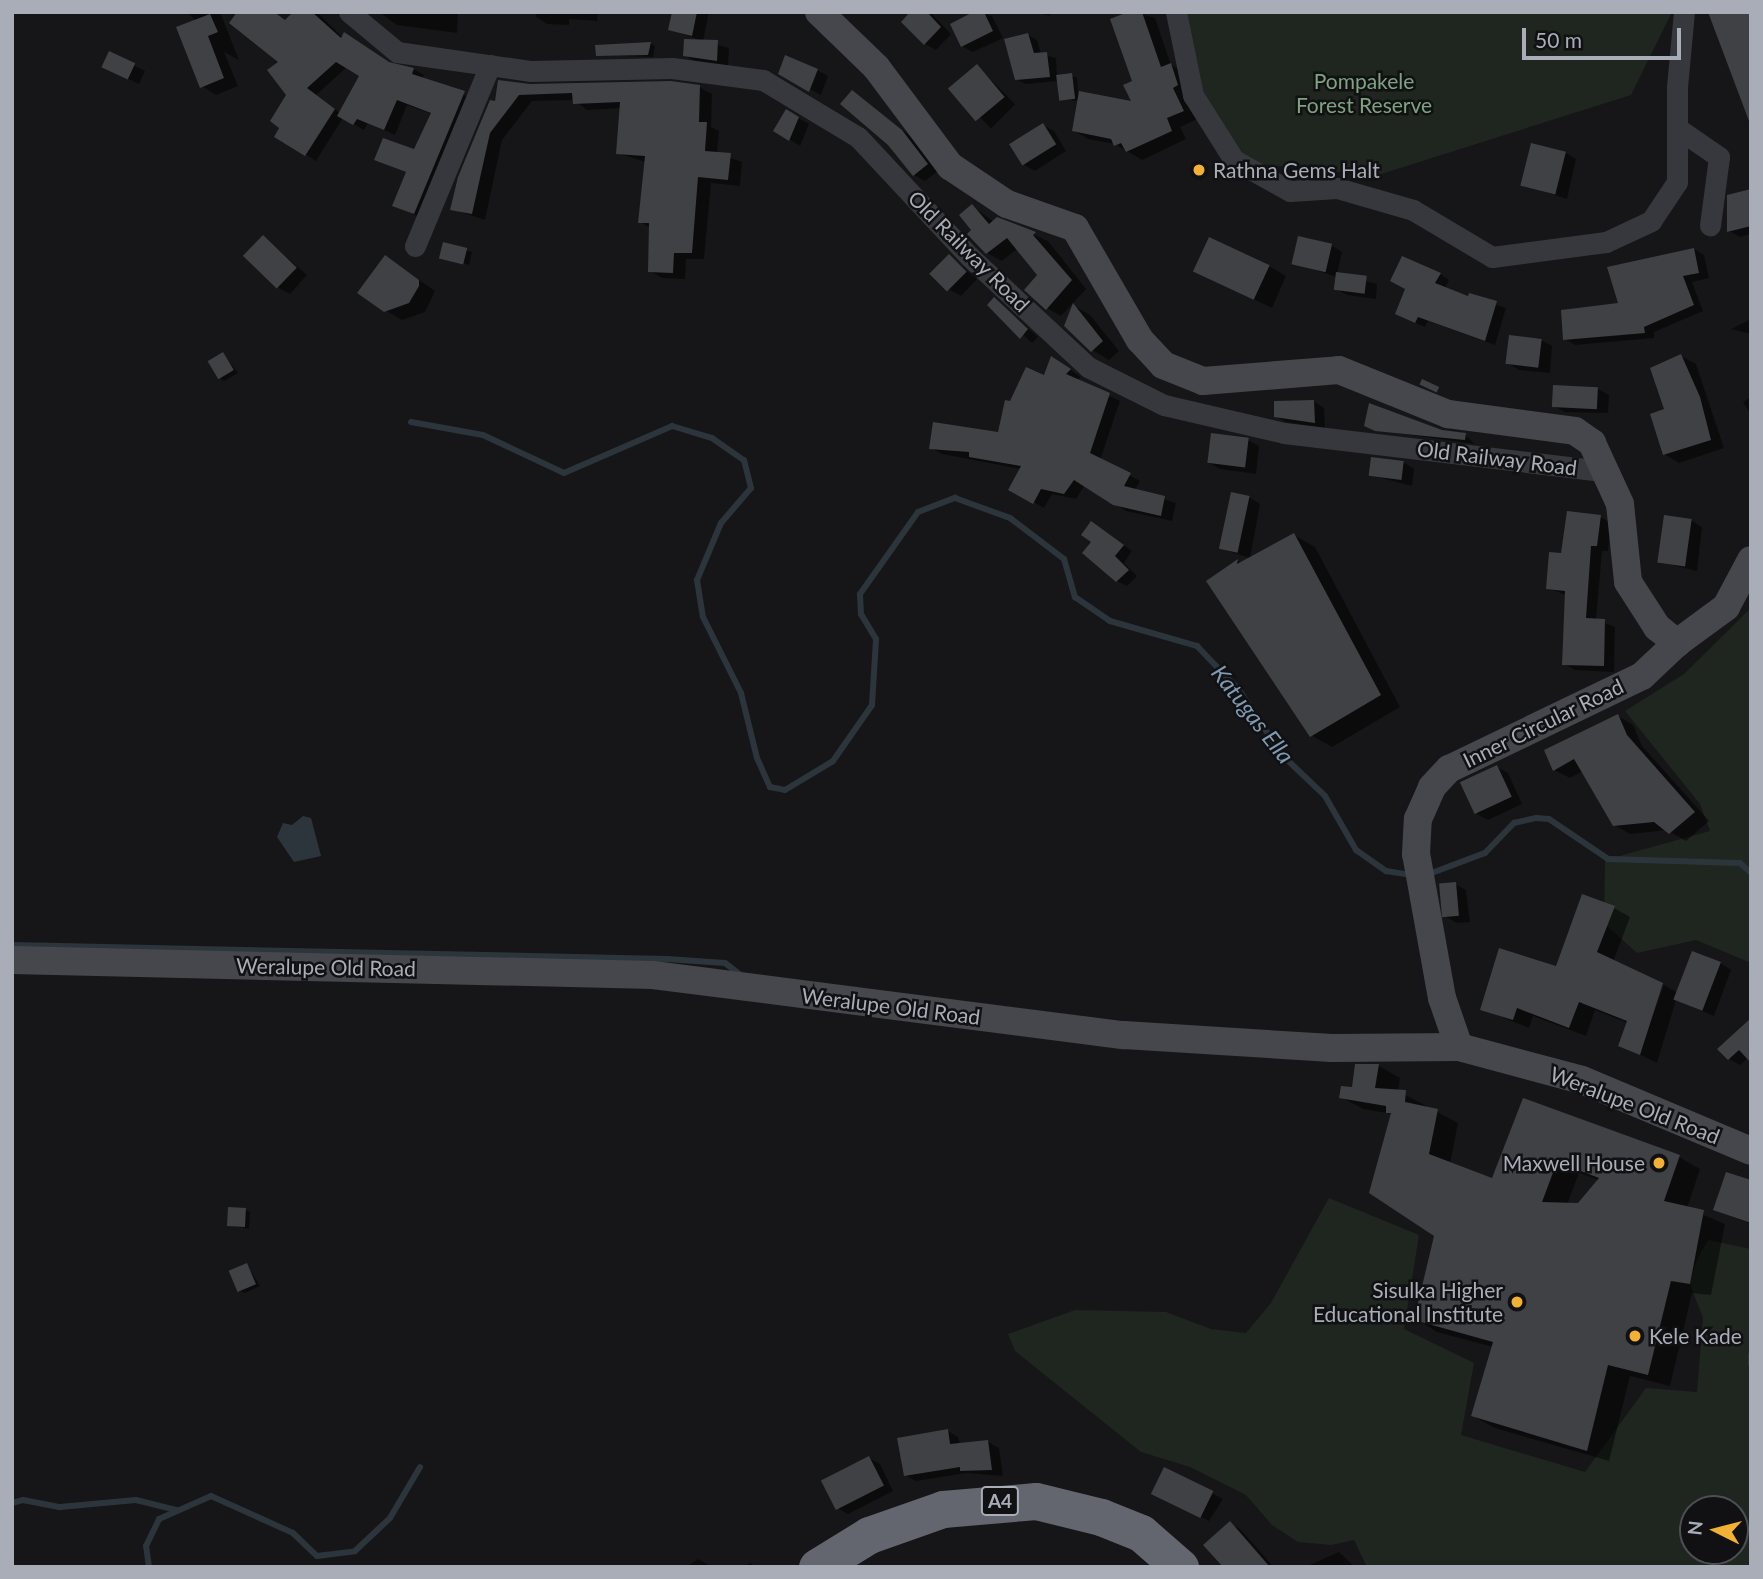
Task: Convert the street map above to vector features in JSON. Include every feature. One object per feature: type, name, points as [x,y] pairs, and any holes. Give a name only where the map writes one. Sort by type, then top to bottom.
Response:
[{"type":"highway","name":"A4","points":[[817,1567],[869,1535],[943,1509],[1024,1501],[1101,1517],[1141,1532],[1180,1567]]},
{"type":"street","name":"Old Railway Road","points":[[349,12],[397,52],[530,71],[672,68],[763,80],[858,137],[969,256],[1088,367],[1164,405],[1284,433],[1609,472]]},
{"type":"street","points":[[819,12],[876,67],[950,166],[1006,204],[1075,228],[1140,340],[1163,365],[1203,381],[1339,370],[1448,414],[1575,431],[1592,443],[1609,472],[1620,504],[1628,582],[1657,627],[1676,643]]},
{"type":"street","points":[[1176,12],[1193,95],[1234,160],[1290,191],[1337,188],[1413,210],[1492,257],[1606,242],[1651,221],[1677,182],[1677,128],[1684,12]]},
{"type":"street","points":[[415,246],[490,65]]},
{"type":"street","points":[[1677,128],[1719,157],[1710,225]]},
{"type":"street","name":"Inner Circular Road","points":[[1459,1047],[1442,998],[1418,877],[1418,819],[1432,787],[1449,769],[1642,676],[1676,643],[1726,607],[1751,560]]},
{"type":"street","name":"Weralupe Old Road","points":[[12,960],[653,975],[1124,1035],[1332,1048],[1459,1047],[1582,1080],[1751,1151]]},
{"type":"green space","name":"Pompakele Forest Reserve","points":[[1183,12],[1672,12],[1631,95],[1375,176],[1231,161],[1190,57]]},
{"type":"green space","points":[[1751,608],[1751,963],[1696,940],[1637,953],[1604,923],[1605,860],[1710,831],[1700,804],[1625,711],[1684,674]]},
{"type":"green space","points":[[1329,1198],[1419,1235],[1404,1329],[1474,1363],[1461,1435],[1585,1472],[1646,1388],[1697,1392],[1703,1318],[1690,1284],[1696,1262],[1708,1240],[1751,1249],[1751,1567],[1367,1567],[1354,1540],[1331,1545],[1298,1542],[1272,1525],[1246,1495],[1190,1467],[1141,1452],[1015,1351],[1008,1334],[1075,1310],[1166,1312],[1211,1329],[1246,1333],[1271,1303]]},
{"type":"shaded area","points":[[303,816],[311,818],[321,856],[294,862],[277,837],[283,823],[292,825]]},
{"type":"building","points":[[237,12],[274,12],[285,20],[293,12],[312,12],[341,38],[344,32],[389,62],[414,68],[412,74],[465,91],[414,214],[392,206],[406,172],[374,160],[383,138],[414,149],[431,113],[397,100],[384,130],[357,119],[353,125],[337,116],[359,76],[336,62],[307,88],[335,109],[305,156],[274,137],[279,128],[270,121],[286,95],[267,70],[278,62],[229,23]]},
{"type":"building","points":[[672,12],[697,12],[692,36],[668,30]]},
{"type":"building","points":[[910,12],[927,12],[941,27],[924,45],[901,22]]},
{"type":"building","points":[[973,12],[984,12],[993,31],[961,47],[950,24]]},
{"type":"building","points":[[1128,12],[1142,12],[1161,67],[1171,63],[1178,85],[1173,88],[1184,111],[1167,118],[1172,131],[1126,152],[1121,143],[1114,146],[1111,139],[1072,131],[1079,91],[1131,101],[1123,85],[1132,81],[1110,19]]},
{"type":"building","points":[[1708,12],[1751,12],[1751,121],[1749,121]]},
{"type":"building","points":[[210,14],[218,32],[208,36],[224,78],[200,88],[176,27]]},
{"type":"building","points":[[1028,33],[1034,53],[1047,52],[1050,77],[1015,80],[1004,39]]},
{"type":"building","points":[[684,39],[718,40],[717,61],[683,56]]},
{"type":"building","points":[[651,42],[648,55],[596,56],[595,45]]},
{"type":"building","points":[[109,51],[135,63],[128,80],[101,67]]},
{"type":"building","points":[[785,55],[818,69],[809,92],[778,74]]},
{"type":"building","points":[[977,64],[1005,97],[976,121],[948,88]]},
{"type":"building","points":[[1072,73],[1075,99],[1059,101],[1056,75]]},
{"type":"building","points":[[498,80],[530,84],[671,81],[700,85],[699,122],[707,122],[705,151],[731,153],[728,180],[698,177],[692,253],[674,253],[673,273],[648,272],[649,223],[638,223],[645,156],[616,154],[620,102],[573,104],[572,93],[519,95],[490,133],[472,214],[450,210],[458,177],[490,100],[495,101]]},
{"type":"building","points":[[852,90],[902,130],[928,164],[913,176],[888,145],[840,104]]},
{"type":"building","points":[[786,109],[799,117],[789,141],[773,131]]},
{"type":"building","points":[[1043,123],[1056,144],[1022,165],[1009,144]]},
{"type":"building","points":[[1531,143],[1566,152],[1555,194],[1520,186]]},
{"type":"building","points":[[1751,189],[1751,226],[1727,232],[1727,195]]},
{"type":"building","points":[[972,204],[989,224],[997,217],[1036,232],[1033,235],[1072,280],[1046,310],[1024,290],[1037,275],[1007,238],[986,254],[967,234],[971,230],[959,215]]},
{"type":"building","points":[[263,235],[297,268],[277,289],[243,256]]},
{"type":"building","points":[[1298,236],[1332,244],[1326,272],[1291,264]]},
{"type":"building","points":[[1209,237],[1270,265],[1254,300],[1193,271]]},
{"type":"building","points":[[443,242],[467,248],[463,265],[439,258]]},
{"type":"building","points":[[1694,248],[1699,273],[1683,276],[1694,305],[1644,327],[1645,333],[1563,340],[1561,310],[1618,303],[1607,267]]},
{"type":"building","points":[[949,254],[967,272],[947,291],[929,274]]},
{"type":"building","points":[[385,255],[419,280],[419,286],[409,303],[384,312],[357,293]]},
{"type":"building","points":[[1402,256],[1441,273],[1435,283],[1468,296],[1469,293],[1497,301],[1485,341],[1418,317],[1415,323],[1395,314],[1405,289],[1390,281]]},
{"type":"building","points":[[1336,272],[1367,276],[1365,294],[1334,290]]},
{"type":"building","points":[[994,297],[1028,329],[1020,339],[987,305]]},
{"type":"building","points":[[1073,303],[1103,341],[1091,352],[1064,326]]},
{"type":"building","points":[[1509,335],[1542,339],[1538,368],[1505,364]]},
{"type":"building","points":[[223,352],[234,370],[218,379],[208,361]]},
{"type":"building","points":[[1681,354],[1700,397],[1711,440],[1663,455],[1650,414],[1664,409],[1650,368]]},
{"type":"building","points":[[1051,356],[1071,369],[1066,374],[1110,393],[1090,453],[1131,473],[1124,486],[1165,496],[1161,516],[1113,505],[1074,480],[1064,494],[1041,489],[1033,504],[1008,490],[1021,466],[969,457],[969,452],[929,449],[933,422],[998,432],[1005,400],[1010,401],[1026,367],[1044,375]]},
{"type":"building","points":[[1422,379],[1439,387],[1437,392],[1419,384]]},
{"type":"building","points":[[1553,385],[1598,387],[1597,409],[1552,407]]},
{"type":"building","points":[[1314,400],[1315,423],[1274,417],[1274,401]]},
{"type":"building","points":[[1369,403],[1442,430],[1466,433],[1465,440],[1375,431],[1364,426]]},
{"type":"building","points":[[1211,433],[1249,438],[1245,467],[1207,463]]},
{"type":"building","points":[[1371,457],[1404,461],[1401,480],[1369,476]]},
{"type":"building","points":[[1231,492],[1250,496],[1238,553],[1219,549]]},
{"type":"building","points":[[1567,511],[1601,515],[1597,546],[1591,546],[1586,618],[1605,619],[1604,666],[1562,665],[1565,591],[1546,589],[1549,552],[1561,553]]},
{"type":"building","points":[[1664,515],[1692,519],[1685,566],[1657,563]]},
{"type":"building","points":[[1091,521],[1124,545],[1115,556],[1129,570],[1116,582],[1082,553],[1091,542],[1081,535]]},
{"type":"building","points":[[1294,533],[1381,695],[1310,737],[1206,581],[1238,559],[1237,564]]},
{"type":"building","points":[[1618,714],[1627,735],[1695,812],[1669,834],[1654,822],[1613,826],[1574,759],[1553,771],[1544,750]]},
{"type":"building","points":[[1497,765],[1512,797],[1475,814],[1460,782]]},
{"type":"building","points":[[1456,882],[1459,916],[1442,917],[1439,883]]},
{"type":"building","points":[[1582,894],[1615,906],[1597,952],[1663,983],[1640,1055],[1618,1046],[1627,1021],[1579,1002],[1569,1028],[1517,1008],[1513,1020],[1480,1010],[1499,948],[1556,966]]},
{"type":"building","points":[[1692,951],[1721,962],[1702,1011],[1673,1000]]},
{"type":"building","points":[[1751,1018],[1751,1063],[1739,1050],[1728,1060],[1717,1049]]},
{"type":"building","name":"Sisulka Higher Educational Institute","points":[[1355,1064],[1379,1064],[1375,1088],[1406,1090],[1405,1102],[1438,1109],[1429,1154],[1492,1178],[1523,1098],[1680,1155],[1664,1201],[1704,1210],[1690,1284],[1671,1281],[1648,1375],[1608,1365],[1587,1451],[1471,1416],[1493,1342],[1414,1320],[1434,1236],[1369,1193],[1391,1113],[1386,1113],[1386,1106],[1339,1098],[1341,1086],[1352,1087]],"holes":[[[1557,1162],[1599,1178],[1578,1203],[1542,1202]]]},
{"type":"building","points":[[1726,1172],[1751,1180],[1751,1223],[1713,1210]]},
{"type":"building","points":[[228,1207],[246,1208],[245,1227],[227,1226]]},
{"type":"building","points":[[247,1263],[256,1284],[238,1292],[229,1271]]},
{"type":"building","points":[[948,1429],[950,1444],[988,1440],[992,1470],[960,1471],[960,1467],[904,1476],[897,1438]]},
{"type":"building","points":[[869,1456],[884,1485],[836,1510],[821,1481]]},
{"type":"building","points":[[1164,1467],[1213,1491],[1200,1518],[1151,1494]]},
{"type":"building","points":[[1230,1521],[1270,1567],[1223,1567],[1203,1545]]},
{"type":"waterway","points":[[411,422],[483,435],[564,473],[672,426],[712,438],[744,460],[751,488],[721,523],[697,580],[703,617],[741,693],[757,758],[770,787],[785,790],[833,761],[872,705],[876,639],[861,614],[860,594],[918,512],[955,498],[1010,518],[1064,559],[1075,597],[1110,621],[1197,646],[1239,690],[1282,755],[1325,796],[1356,850],[1386,871],[1411,875]]},
{"type":"waterway","name":"Katugas Ella","points":[[1429,874],[1485,853],[1514,823],[1536,818],[1549,819],[1608,859],[1740,863],[1751,873]]},
{"type":"waterway","points":[[12,945],[667,959],[725,963],[741,975]]},
{"type":"waterway","points":[[1751,1355],[1751,1364]]},
{"type":"waterway","points":[[149,1567],[146,1546],[159,1519],[211,1496],[293,1533],[317,1556],[355,1551],[390,1518],[420,1467]]},
{"type":"waterway","points":[[12,1503],[23,1500],[60,1507],[136,1500],[176,1510]]},
{"type":"place","name":"Rathna Gems Halt","points":[[1199,170]]},
{"type":"place","name":"Maxwell House","points":[[1659,1163]]},
{"type":"place","name":"Sisulka Higher Educational Institute","points":[[1517,1302]]},
{"type":"place","name":"Kele Kade","points":[[1635,1336]]}]
